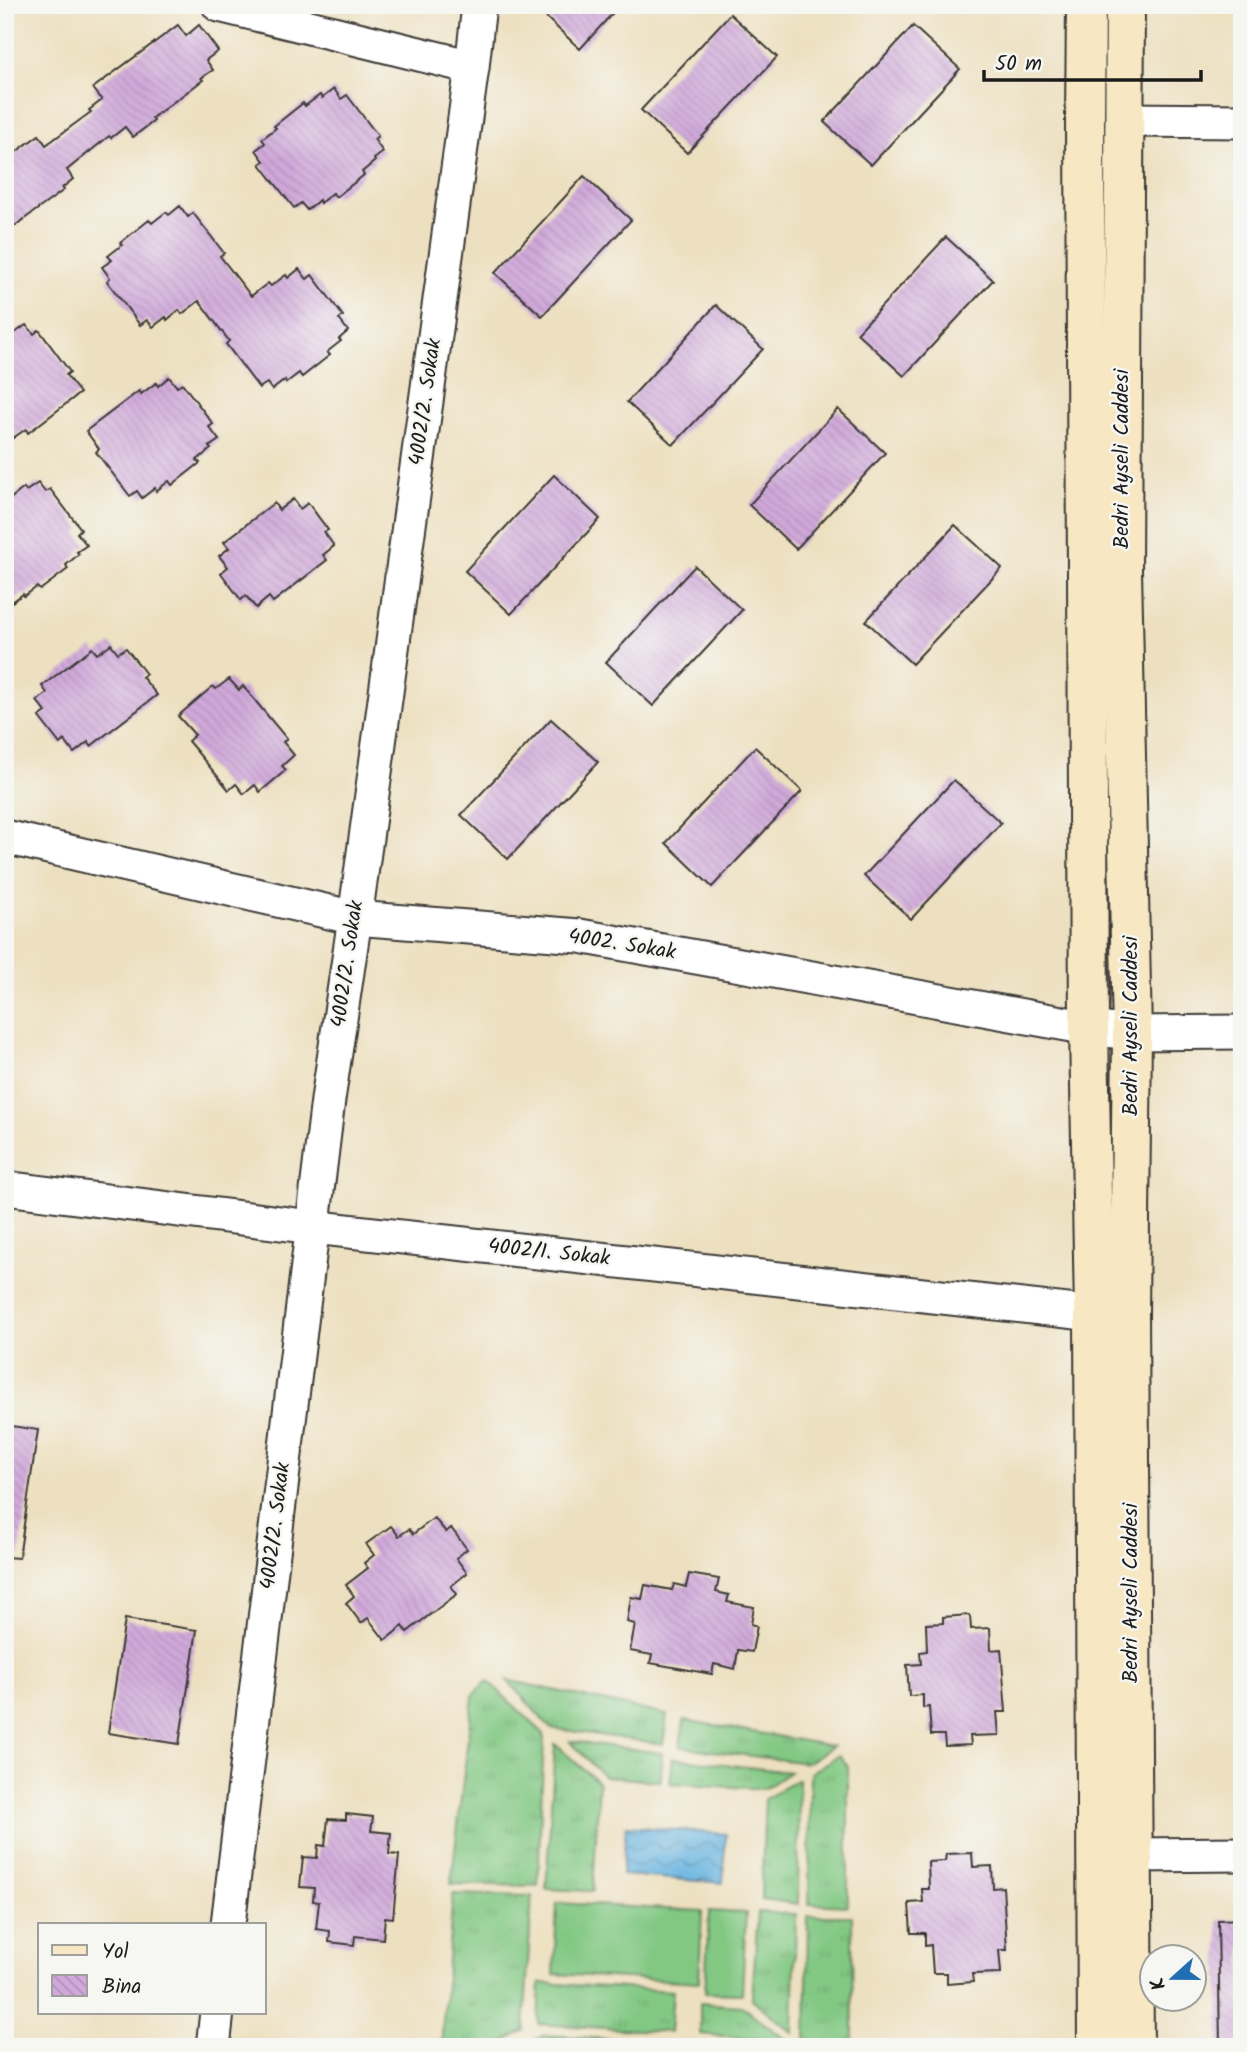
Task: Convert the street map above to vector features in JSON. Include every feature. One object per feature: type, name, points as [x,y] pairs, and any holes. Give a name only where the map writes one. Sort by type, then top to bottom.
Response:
[{"type":"main road","name":"Bedri Ayseli Caddesi","points":[[1086,5],[1089,1028],[1094,1314],[1097,2047]]},
{"type":"main road","name":"Bedri Ayseli Caddesi","points":[[1125,5],[1122,570],[1132,1033],[1129,1327],[1134,2047]]},
{"type":"street","points":[[219,5],[472,68]]},
{"type":"street","name":"4002/2. Sokak","points":[[228,1923],[328,1100],[472,68],[478,5]]},
{"type":"street","points":[[1125,120],[1242,121]]},
{"type":"street","name":"4002. Sokak","points":[[5,837],[355,918],[580,936],[1089,1028],[1132,1033],[1242,1032]]},
{"type":"street","name":"4002/1. Sokak","points":[[5,1188],[312,1227],[1094,1314]]},
{"type":"street","points":[[1133,1855],[1242,1854]]},
{"type":"street","points":[[213,2047],[217,2014]]},
{"type":"green space","points":[[507,1680],[667,1715],[663,1744],[550,1728]]},
{"type":"green space","points":[[488,1681],[544,1734],[538,1886],[451,1884],[473,1696]]},
{"type":"green space","points":[[684,1720],[833,1746],[807,1763],[680,1747]]},
{"type":"green space","points":[[570,1741],[662,1753],[661,1781],[604,1777]]},
{"type":"green space","points":[[555,1744],[599,1783],[593,1891],[546,1889]]},
{"type":"green space","points":[[839,1755],[848,1766],[848,1906],[809,1904],[810,1773]]},
{"type":"green space","points":[[673,1758],[790,1772],[764,1789],[670,1783]]},
{"type":"green space","points":[[799,1779],[798,1904],[761,1899],[765,1799]]},
{"type":"green space","points":[[453,1894],[532,1896],[524,2031],[494,2047],[441,2047]]},
{"type":"green space","points":[[557,1903],[702,1911],[699,1982],[554,1974]]},
{"type":"green space","points":[[709,1911],[746,1913],[742,1994],[705,1993]]},
{"type":"green space","points":[[758,1912],[796,1914],[793,2033],[752,1999]]},
{"type":"green space","points":[[808,1916],[852,1916],[853,2047],[815,2047],[806,2040]]},
{"type":"green space","points":[[540,1983],[673,1991],[670,2032],[538,2024]]},
{"type":"green space","points":[[700,2003],[741,2006],[788,2041],[700,2034]]},
{"type":"green space","points":[[544,2035],[689,2044],[688,2047],[523,2047]]},
{"type":"water","points":[[626,1826],[726,1834],[723,1883],[622,1875]]},
{"type":"building","points":[[533,5],[620,5],[580,49]]},
{"type":"building","points":[[730,14],[777,57],[687,153],[641,110]]},
{"type":"building","points":[[178,25],[186,36],[199,25],[218,51],[206,60],[213,70],[152,118],[154,121],[133,137],[125,127],[111,138],[109,136],[67,170],[73,179],[62,188],[64,190],[5,233],[5,160],[39,135],[46,145],[91,112],[89,110],[102,100],[93,88]]},
{"type":"building","points":[[913,26],[960,69],[871,165],[824,122]]},
{"type":"building","points":[[334,89],[341,99],[347,95],[378,136],[374,139],[383,152],[362,172],[364,175],[336,197],[333,193],[307,210],[301,203],[294,208],[260,164],[264,161],[256,150],[265,143],[262,139],[276,128],[274,126],[303,103],[305,106]]},
{"type":"building","points":[[584,176],[631,220],[542,316],[495,273]]},
{"type":"building","points":[[180,206],[188,217],[193,213],[224,253],[220,256],[251,296],[268,283],[271,286],[299,269],[307,279],[312,275],[343,316],[339,319],[348,331],[339,339],[341,341],[327,352],[330,355],[302,377],[299,373],[272,390],[267,383],[259,388],[226,344],[229,341],[199,301],[182,314],[179,310],[153,327],[147,320],[140,325],[107,281],[110,278],[102,267],[112,260],[108,256],[122,245],[120,243],[149,220],[152,223],[166,212],[169,215]]},
{"type":"building","points":[[946,237],[993,280],[904,376],[857,333]]},
{"type":"building","points":[[716,305],[763,349],[673,445],[627,402]]},
{"type":"building","points":[[26,325],[34,334],[39,330],[70,372],[66,375],[80,393],[28,433],[26,429],[5,440],[5,340]]},
{"type":"building","points":[[169,377],[177,387],[182,383],[213,424],[209,427],[219,440],[197,460],[200,463],[172,485],[169,481],[142,498],[137,491],[130,496],[96,452],[99,449],[86,431],[139,391],[141,394]]},
{"type":"building","points":[[838,409],[885,453],[796,549],[749,505]]},
{"type":"building","points":[[554,475],[600,519],[511,614],[465,571]]},
{"type":"building","points":[[38,483],[45,492],[50,489],[81,529],[77,533],[87,545],[66,565],[68,569],[40,590],[37,587],[5,607],[5,503],[24,488],[26,491]]},
{"type":"building","points":[[293,499],[300,509],[308,503],[328,530],[324,532],[334,546],[323,555],[327,560],[273,602],[269,597],[256,608],[246,596],[241,600],[221,573],[228,567],[219,556],[229,548],[224,542],[274,503],[279,510]]},
{"type":"building","points":[[955,525],[1002,568],[912,664],[866,621]]},
{"type":"building","points":[[695,566],[742,610],[653,706],[606,662]]},
{"type":"building","points":[[111,644],[118,653],[126,648],[146,674],[142,677],[157,695],[91,746],[88,742],[74,753],[64,740],[60,744],[39,717],[46,712],[37,701],[47,693],[42,686],[92,648],[97,654]]},
{"type":"building","points":[[229,679],[239,690],[243,686],[287,739],[283,742],[294,755],[282,766],[286,770],[260,792],[255,785],[244,794],[236,784],[229,790],[188,741],[195,735],[178,716],[213,686],[216,689]]},
{"type":"building","points":[[551,719],[598,762],[508,859],[461,815]]},
{"type":"building","points":[[755,747],[802,791],[712,887],[666,843]]},
{"type":"building","points":[[954,780],[1001,823],[911,919],[864,876]]},
{"type":"building","points":[[5,1425],[38,1430],[19,1558],[5,1557]]},
{"type":"building","points":[[434,1518],[446,1532],[451,1528],[467,1549],[456,1558],[467,1573],[451,1586],[457,1594],[407,1632],[403,1626],[385,1640],[368,1618],[361,1623],[346,1603],[354,1596],[346,1585],[368,1568],[364,1563],[374,1555],[366,1544],[391,1526],[399,1536],[409,1529],[413,1534]]},
{"type":"building","points":[[689,1574],[719,1579],[716,1592],[729,1595],[727,1602],[754,1607],[751,1624],[757,1626],[752,1652],[738,1650],[735,1669],[714,1664],[712,1674],[650,1663],[652,1655],[630,1651],[635,1624],[627,1622],[631,1597],[642,1599],[645,1585],[672,1590],[674,1584],[686,1587]]},
{"type":"building","points":[[970,1615],[971,1629],[990,1628],[991,1650],[1001,1649],[1006,1712],[997,1712],[999,1735],[970,1736],[971,1745],[945,1746],[944,1735],[931,1735],[929,1707],[923,1708],[923,1695],[909,1696],[907,1665],[921,1664],[920,1652],[927,1651],[926,1624],[943,1623],[943,1617]]},
{"type":"building","points":[[125,1619],[197,1630],[179,1744],[108,1733]]},
{"type":"building","points":[[346,1814],[373,1817],[371,1831],[391,1833],[389,1854],[399,1855],[393,1918],[385,1917],[383,1939],[355,1936],[354,1945],[329,1942],[330,1931],[316,1929],[319,1902],[313,1901],[314,1888],[300,1887],[303,1857],[317,1858],[318,1845],[325,1846],[328,1819],[346,1820]]},
{"type":"building","points":[[972,1853],[973,1867],[992,1866],[993,1888],[1003,1887],[1007,1950],[999,1950],[1001,1973],[972,1974],[973,1982],[947,1984],[947,1973],[933,1973],[931,1945],[925,1946],[925,1933],[911,1933],[909,1903],[923,1902],[922,1889],[929,1889],[928,1862],[945,1861],[946,1854]]},
{"type":"building","points":[[1242,1919],[1242,2047],[1220,2047],[1218,1920]]}]
